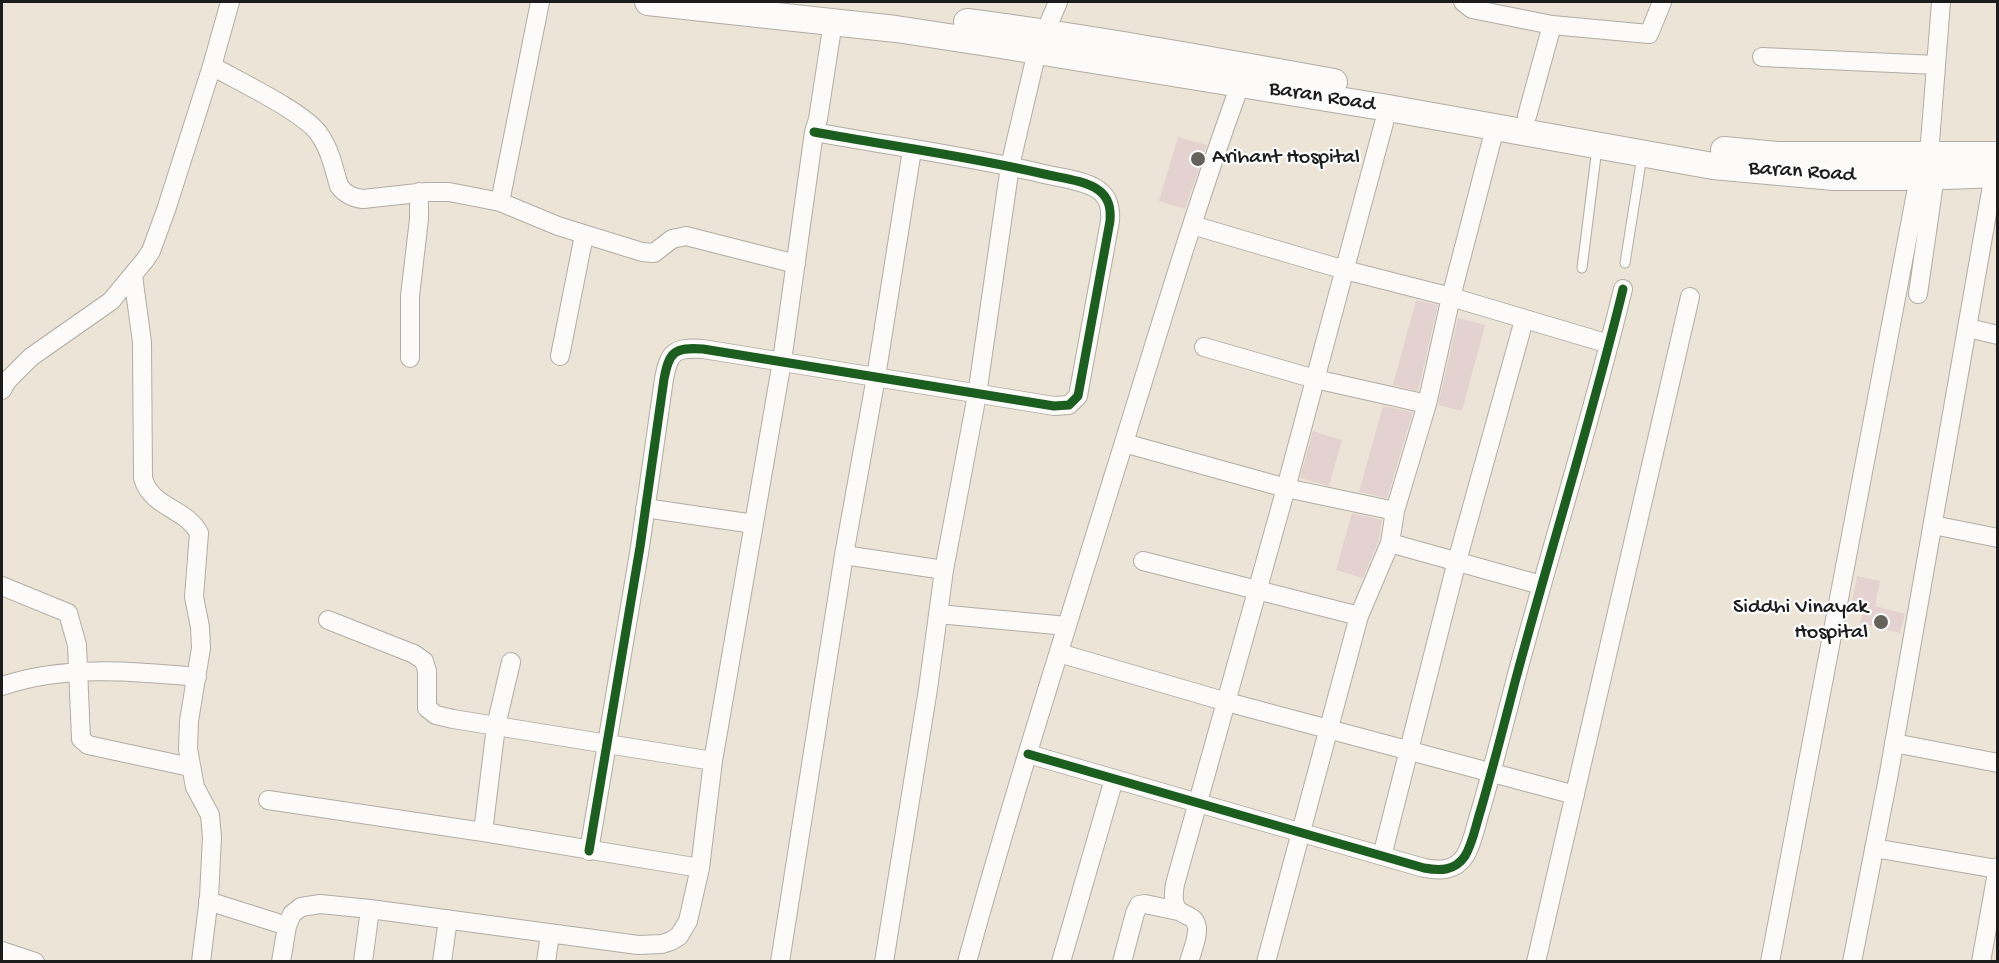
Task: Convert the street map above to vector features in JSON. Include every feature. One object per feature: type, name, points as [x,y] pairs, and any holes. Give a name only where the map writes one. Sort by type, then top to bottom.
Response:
[{"type":"main road","name":"Baran Road","points":[[648,2],[896,29],[1166,52],[1699,147],[1927,169]]},
{"type":"main road","name":"Baran Road","points":[[809,2],[1041,42],[1240,85],[1388,108],[1713,166],[1834,177],[1927,169],[1996,168]]},
{"type":"street","points":[[2,390],[17,370],[31,357],[111,301],[151,251],[212,66],[230,2]]},
{"type":"street","points":[[500,202],[540,2]]},
{"type":"street","points":[[884,962],[944,570],[977,395],[1010,166],[1041,42],[1058,2]]},
{"type":"street","points":[[1463,2],[1472,9],[1552,25],[1649,34],[1662,2]]},
{"type":"street","points":[[1918,294],[1941,2]]},
{"type":"street","points":[[281,962],[289,919],[296,910],[309,905],[370,909],[448,919],[550,934],[636,953],[679,936],[688,921],[699,868],[713,761],[782,361],[814,132],[833,22]]},
{"type":"street","points":[[1527,116],[1552,25]]},
{"type":"street","points":[[1762,57],[1936,65]]},
{"type":"street","points":[[212,66],[297,114],[315,128],[327,147],[339,186],[349,196],[363,199],[419,192],[449,192],[500,202],[584,235],[648,253],[658,251],[676,237],[686,236],[796,264]]},
{"type":"street","points":[[967,962],[995,859],[1067,626],[1212,162],[1240,85]]},
{"type":"street","points":[[1189,962],[1197,928],[1193,919],[1179,910],[1173,902],[1175,884],[1286,488],[1388,108]]},
{"type":"street","points":[[1266,962],[1359,616],[1389,543],[1395,511],[1427,404],[1451,297],[1495,128]]},
{"type":"street","points":[[589,850],[608,744],[664,379],[669,359],[673,353],[681,349],[696,348],[1054,406],[1069,405],[1076,400],[1110,221],[1109,204],[1104,195],[1097,189],[1078,183],[1010,166],[814,132]]},
{"type":"street","points":[[780,962],[844,555],[876,377],[912,150]]},
{"type":"street","points":[[1852,962],[1894,743],[1996,168]]},
{"type":"street","points":[[1770,962],[1927,169]]},
{"type":"street","points":[[410,358],[410,296],[419,192]]},
{"type":"street","points":[[1192,225],[1345,270],[1451,297],[1609,344]]},
{"type":"street","points":[[560,356],[584,235]]},
{"type":"street","points":[[133,276],[142,342],[143,478],[154,498],[190,521],[199,533],[194,581],[201,648],[189,727],[188,749],[195,787],[198,796],[208,810],[211,822],[208,901],[201,962]]},
{"type":"street","points":[[1028,754],[1382,856],[1434,869],[1443,870],[1456,866],[1465,856],[1471,842],[1492,772],[1623,289]]},
{"type":"street","points":[[1536,962],[1690,297]]},
{"type":"street","points":[[1382,856],[1457,561],[1524,320]]},
{"type":"street","points":[[1968,328],[1998,335]]},
{"type":"street","points":[[1204,347],[1315,379],[1427,404]]},
{"type":"street","points":[[1124,443],[1286,488],[1395,511]]},
{"type":"street","points":[[645,508],[754,524]]},
{"type":"street","points":[[1933,525],[1998,538]]},
{"type":"street","points":[[1389,543],[1541,585]]},
{"type":"street","points":[[844,555],[944,570]]},
{"type":"street","points":[[1143,561],[1359,616]]},
{"type":"street","points":[[2,586],[68,613],[77,645],[81,739],[88,745],[190,767]]},
{"type":"street","points":[[938,614],[1067,626]]},
{"type":"street","points":[[328,620],[414,654],[424,661],[427,671],[426,700],[430,712],[443,717],[713,761]]},
{"type":"street","points":[[1059,653],[1328,730],[1575,795]]},
{"type":"street","points":[[483,832],[496,726],[511,662]]},
{"type":"street","points":[[2,686],[54,674],[125,671],[197,677]]},
{"type":"street","points":[[1894,743],[1998,763]]},
{"type":"street","points":[[1061,962],[1114,779]]},
{"type":"street","points":[[268,800],[483,832],[699,868]]},
{"type":"street","points":[[1874,848],[1997,868],[1981,962]]},
{"type":"street","points":[[208,901],[287,926]]},
{"type":"street","points":[[1122,962],[1139,905],[1179,910]]},
{"type":"street","points":[[363,962],[370,909]]},
{"type":"street","points":[[442,962],[448,919]]},
{"type":"street","points":[[546,962],[550,934]]},
{"type":"street","points":[[2,951],[34,962]]},
{"type":"lane","points":[[1582,268],[1598,146]]},
{"type":"lane","points":[[1624,263],[1642,154]]},
{"type":"building","points":[[1178,137],[1207,145],[1185,209],[1159,201]]},
{"type":"building","points":[[1416,300],[1438,305],[1418,391],[1393,385]]},
{"type":"building","points":[[1458,318],[1485,325],[1462,411],[1438,405]]},
{"type":"building","points":[[1383,406],[1413,412],[1387,498],[1359,492]]},
{"type":"building","points":[[1313,431],[1342,440],[1329,486],[1300,478]]},
{"type":"building","points":[[1352,513],[1382,520],[1378,543],[1363,578],[1336,570]]},
{"type":"building","points":[[1857,576],[1880,581],[1875,606],[1905,614],[1900,633],[1860,623],[1864,610],[1851,607]]},
{"type":"cycle path","points":[[589,851],[640,547],[664,379],[668,363],[674,353],[685,349],[703,349],[1054,406],[1069,405],[1078,396],[1110,221],[1108,203],[1101,192],[1079,181],[958,156],[814,132]]},
{"type":"cycle path","points":[[1028,754],[1424,868],[1436,870],[1457,865],[1465,856],[1474,833],[1598,388],[1623,289]]},
{"type":"place","name":"Arihant Hospital","points":[[1198,159]]},
{"type":"place","name":"Siddhi Vinayak Hospital","points":[[1881,622]]}]
